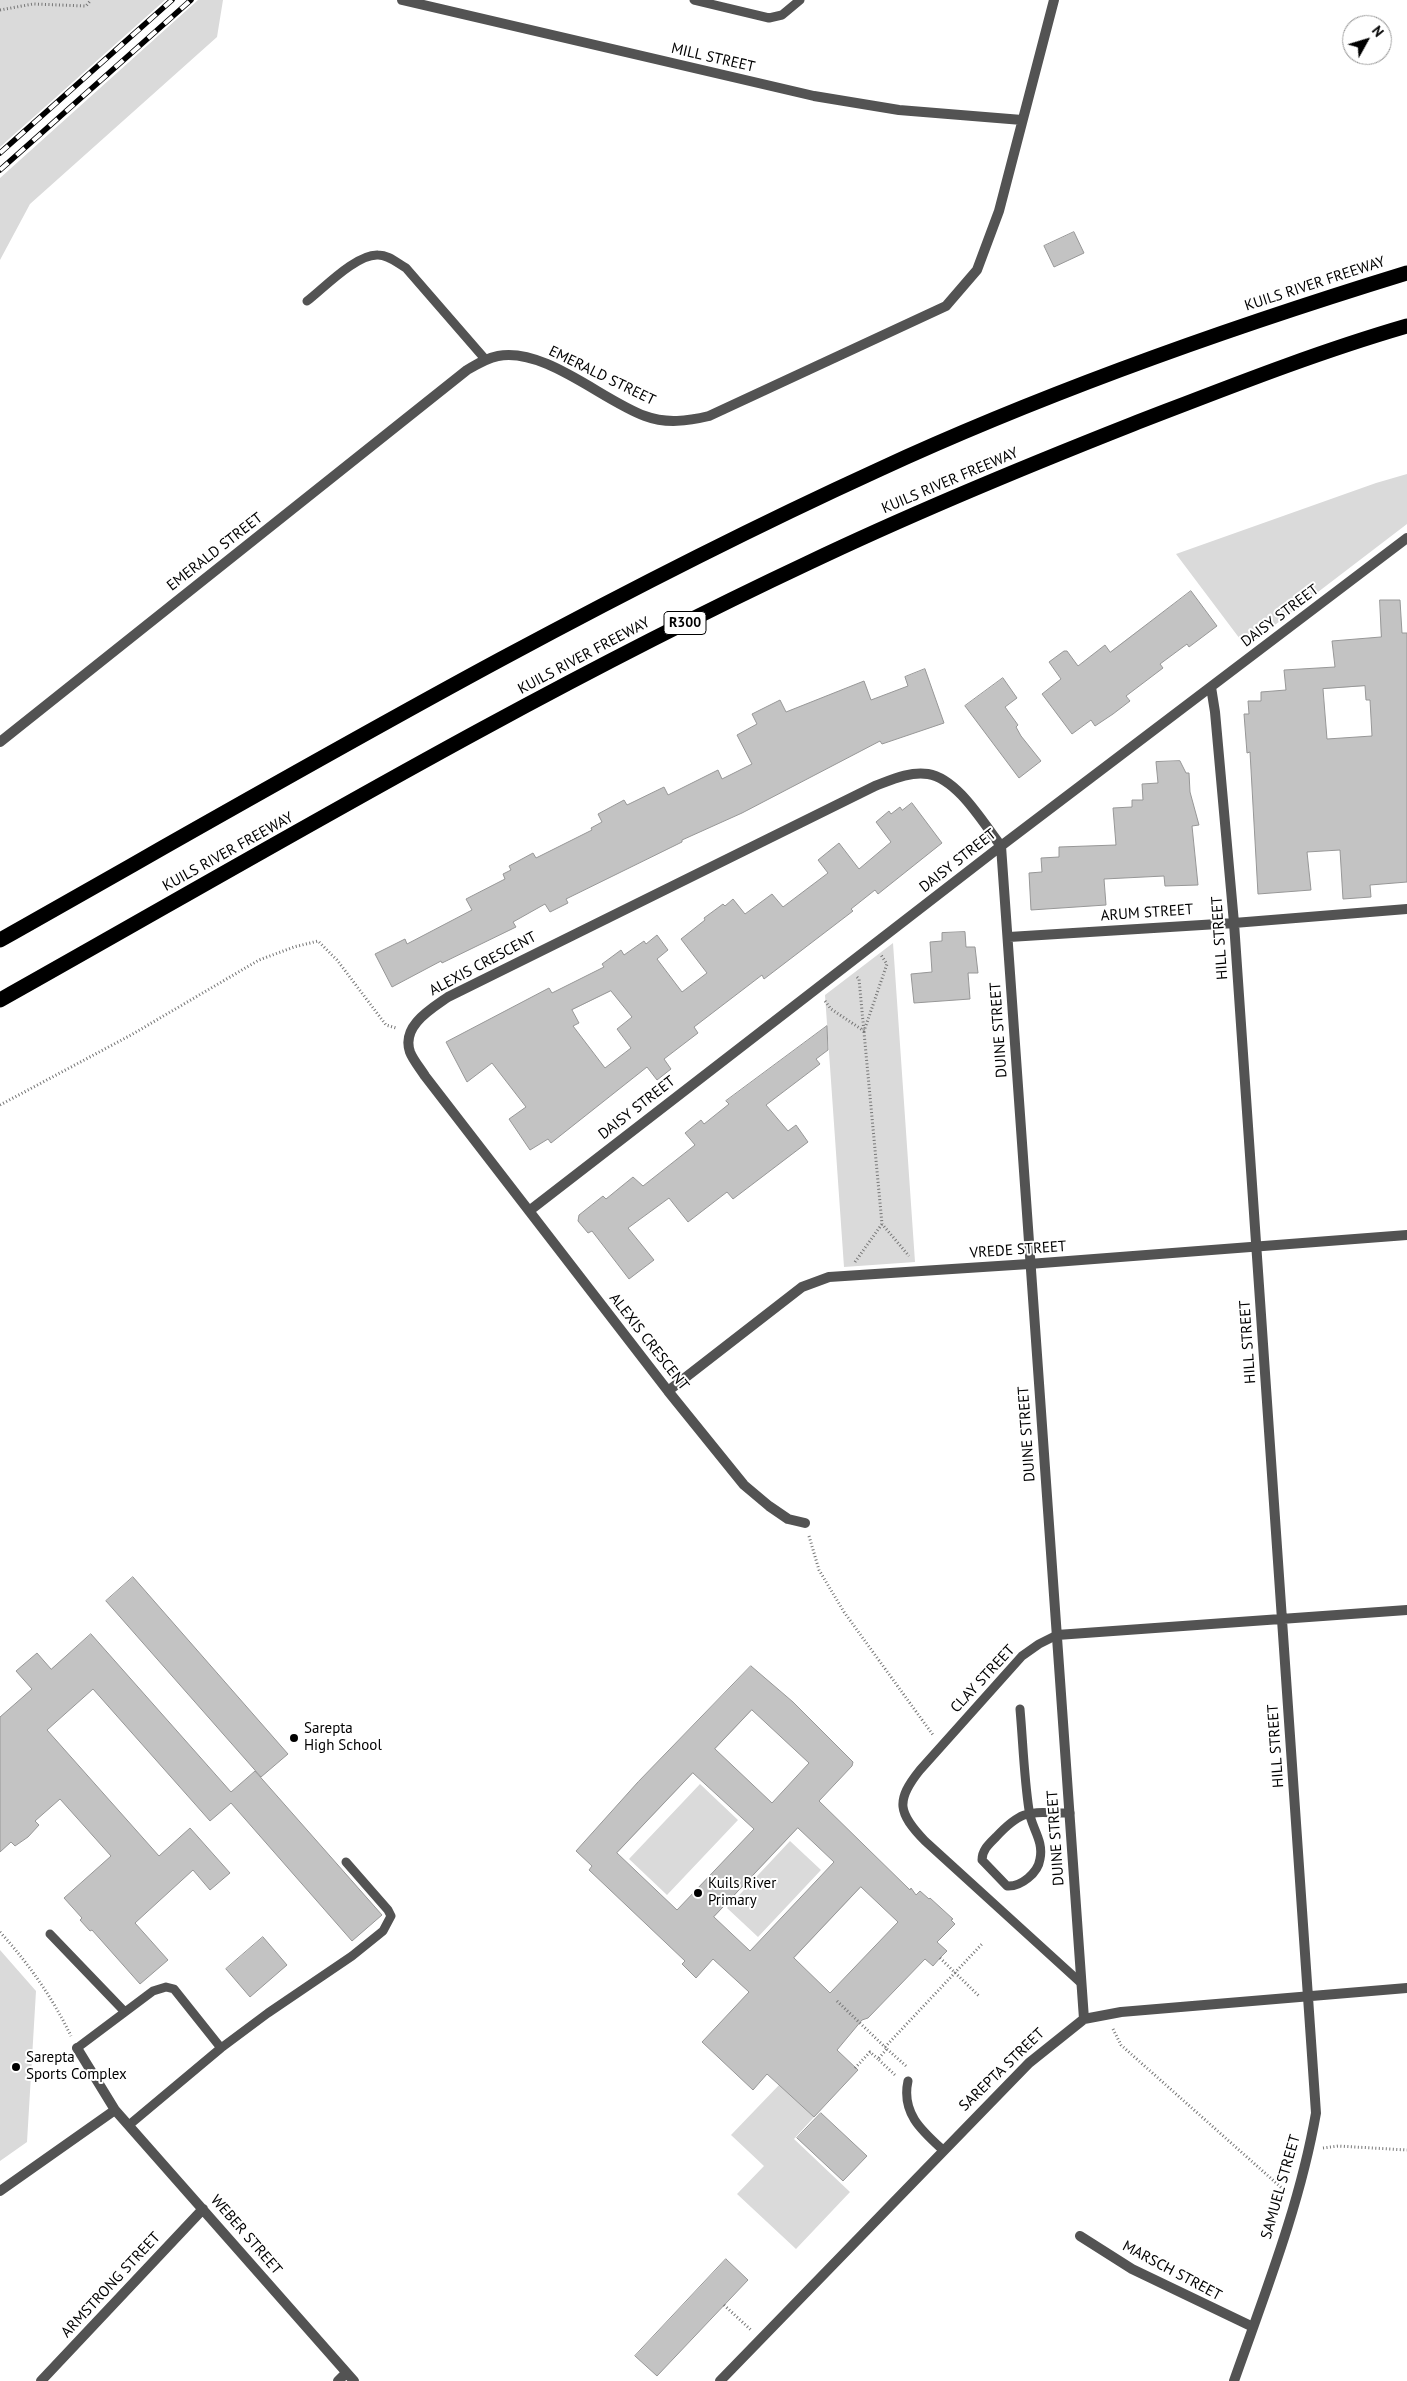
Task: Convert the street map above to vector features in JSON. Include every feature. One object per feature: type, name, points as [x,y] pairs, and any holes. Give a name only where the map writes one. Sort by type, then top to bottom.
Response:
[{"type":"highway","name":"KUILS RIVER FREEWAY","points":[[0,940],[409,709],[681,564],[880,469],[1052,395],[1210,337],[1407,272]]},
{"type":"highway","name":"KUILS RIVER FREEWAY","points":[[0,1000],[496,722],[698,616],[806,563],[913,514],[1061,452],[1237,384],[1367,338],[1407,326]]},
{"type":"street","name":"MILL STREET","points":[[402,0],[814,96],[899,110],[1022,120]]},
{"type":"street","name":"EMERALD STREET","points":[[0,742],[460,376],[486,360],[500,355],[530,358],[559,370],[645,416],[680,422],[709,416],[946,306],[977,270],[999,211],[1054,0]]},
{"type":"street","name":"DAISY STREET","points":[[529,1210],[1001,846],[1407,538]]},
{"type":"street","name":"HILL STREET","points":[[1211,687],[1215,712],[1234,923],[1309,1995]]},
{"type":"street","name":"ALEXIS CRESCENT","points":[[805,1523],[788,1519],[744,1485],[668,1391],[424,1076],[409,1051],[410,1032],[422,1015],[448,997],[811,816],[875,786],[902,776],[926,774],[950,783],[1001,846]]},
{"type":"street","name":"DUINE STREET","points":[[1001,846],[1029,1264],[1084,2019]]},
{"type":"street","name":"ARUM STREET","points":[[1008,937],[1234,923],[1407,909]]},
{"type":"street","name":"VREDE STREET","points":[[668,1391],[802,1287],[829,1277],[1029,1264],[1407,1235]]},
{"type":"street","name":"CLAY STREET","points":[[1057,1635],[1407,1610]]},
{"type":"street","name":"SAREPTA STREET","points":[[720,2381],[1029,2062],[1059,2036],[1084,2019],[1110,2014],[1309,1995],[1407,1988]]},
{"type":"street","name":"SAMUEL STREET","points":[[1234,2381],[1295,2200],[1310,2149],[1316,2113],[1309,1995]]},
{"type":"street","name":"WEBER STREET","points":[[77,2048],[115,2110],[354,2381]]},
{"type":"street","points":[[0,2191],[115,2110]]},
{"type":"street","name":"ARMSTRONG STREET","points":[[41,2381],[203,2209]]},
{"type":"street","name":"MARSCH STREET","points":[[1080,2236],[1132,2270],[1253,2327]]},
{"type":"street","points":[[338,2381],[346,2372]]},
{"type":"lane","points":[[694,0],[769,18],[782,15],[800,0]]},
{"type":"lane","points":[[307,302],[351,266],[378,255],[390,258],[406,268],[486,360]]},
{"type":"lane","name":"CLAY STREET","points":[[1057,1635],[1039,1644],[1022,1656],[907,1786],[902,1800],[903,1812],[911,1826],[924,1841],[1081,1983]]},
{"type":"lane","points":[[1020,1709],[1029,1813],[1037,1831],[1041,1848],[1040,1861],[1021,1883],[1016,1886],[1007,1886],[985,1865],[982,1854],[986,1847],[1011,1820],[1029,1813],[1070,1813]]},
{"type":"lane","points":[[129,2125],[221,2048],[268,2013],[352,1956],[388,1925],[391,1916],[388,1910],[346,1862]]},
{"type":"lane","points":[[50,1934],[124,2011]]},
{"type":"lane","points":[[77,2048],[153,1991],[166,1987],[174,1989],[221,2048]]},
{"type":"lane","points":[[908,2081],[907,2101],[910,2112],[916,2123],[943,2150]]},
{"type":"path","points":[[0,10],[33,4],[86,6],[91,0]]},
{"type":"path","points":[[0,1105],[131,1035],[259,960],[294,947],[318,941],[337,960],[386,1025],[410,1032]]},
{"type":"path","points":[[864,1031],[888,964],[873,945]]},
{"type":"path","points":[[848,964],[860,979],[882,1224],[909,1256],[911,1272]]},
{"type":"path","points":[[815,990],[831,1009],[864,1031]]},
{"type":"path","points":[[855,1276],[855,1259],[882,1224]]},
{"type":"path","points":[[805,1523],[818,1570],[883,1669],[942,1746]]},
{"type":"path","points":[[0,1932],[23,1957],[56,2006],[77,2048]]},
{"type":"path","points":[[878,2059],[982,1944]]},
{"type":"path","points":[[940,1958],[980,1997]]},
{"type":"path","points":[[837,2001],[908,2068]]},
{"type":"path","points":[[1110,2014],[1113,2033],[1121,2046],[1295,2200]]},
{"type":"path","points":[[855,2068],[870,2052],[896,2076]]},
{"type":"path","points":[[1310,2149],[1338,2146],[1407,2150]]},
{"type":"path","points":[[724,2304],[761,2339]]},
{"type":"shaded area","points":[[0,0],[165,0],[0,147]]},
{"type":"shaded area","points":[[198,0],[223,0],[217,37],[30,204],[0,260],[0,178]]},
{"type":"shaded area","points":[[1407,474],[1407,524],[1246,647],[1176,554],[1376,483]]},
{"type":"shaded area","points":[[893,943],[915,1262],[844,1267],[825,995]]},
{"type":"shaded area","points":[[700,1784],[738,1820],[667,1895],[629,1859]]},
{"type":"shaded area","points":[[790,1841],[821,1870],[758,1937],[727,1908]]},
{"type":"shaded area","name":"Sarepta Sports Complex","points":[[0,1950],[36,1991],[27,2142],[0,2161]]},
{"type":"shaded area","points":[[780,2084],[814,2117],[794,2139],[850,2192],[796,2249],[737,2194],[764,2166],[731,2135]]},
{"type":"building","points":[[1074,232],[1084,253],[1054,267],[1044,246]]},
{"type":"building","points":[[1191,591],[1217,626],[1189,647],[1187,644],[1160,664],[1163,668],[1126,696],[1130,701],[1113,714],[1095,726],[1091,720],[1072,734],[1042,694],[1061,679],[1049,662],[1064,651],[1067,651],[1078,666],[1105,645],[1110,652]]},
{"type":"building","points":[[1380,600],[1400,600],[1402,633],[1407,633],[1407,882],[1370,885],[1371,897],[1343,899],[1340,850],[1307,852],[1311,890],[1258,894],[1250,752],[1247,753],[1244,714],[1249,714],[1248,701],[1261,701],[1261,692],[1286,690],[1284,670],[1335,667],[1332,641],[1381,637]],"holes":[[[1365,686],[1366,700],[1370,700],[1372,736],[1327,739],[1323,689]]]},
{"type":"building","points":[[925,669],[944,723],[882,744],[880,741],[742,813],[682,840],[682,842],[566,899],[568,903],[550,912],[545,904],[513,922],[516,927],[442,963],[441,961],[392,987],[375,954],[405,939],[407,944],[472,910],[466,899],[505,879],[503,874],[511,870],[509,866],[533,853],[536,858],[592,830],[591,828],[602,822],[598,814],[624,800],[627,805],[664,787],[668,795],[718,770],[722,779],[752,764],[737,735],[757,724],[752,714],[780,700],[786,712],[864,681],[871,700],[908,686],[905,677]]},
{"type":"building","points":[[1003,678],[1017,698],[1005,707],[1018,725],[1016,727],[1021,736],[1041,761],[1019,778],[965,706]]},
{"type":"building","points":[[1180,761],[1186,773],[1189,773],[1190,792],[1199,825],[1192,826],[1198,885],[1165,886],[1164,876],[1104,879],[1106,905],[1031,910],[1029,873],[1042,872],[1041,858],[1059,857],[1059,847],[1116,845],[1113,808],[1132,807],[1132,800],[1143,800],[1142,784],[1158,783],[1156,762]]},
{"type":"building","points":[[912,803],[942,843],[878,894],[875,890],[851,909],[853,911],[764,979],[762,975],[694,1027],[698,1033],[664,1059],[671,1069],[657,1080],[647,1067],[551,1143],[548,1139],[530,1150],[509,1119],[526,1107],[492,1063],[467,1082],[446,1042],[549,988],[552,993],[604,967],[602,964],[621,950],[624,955],[644,941],[646,944],[657,935],[668,950],[657,959],[682,992],[707,973],[681,939],[705,920],[704,918],[733,899],[745,914],[772,894],[783,907],[828,873],[818,860],[839,843],[859,869],[891,842],[876,822],[889,811],[891,814],[900,807],[902,810]],"holes":[[[611,991],[632,1017],[617,1029],[631,1048],[605,1068],[573,1026],[579,1023],[572,1010]]]},
{"type":"building","points":[[965,932],[966,947],[975,947],[978,973],[968,973],[970,999],[914,1003],[911,974],[932,972],[930,942],[942,941],[942,933]]},
{"type":"building","points":[[827,1026],[828,1050],[816,1059],[820,1064],[766,1105],[788,1131],[796,1125],[808,1142],[733,1199],[727,1192],[688,1222],[669,1198],[628,1228],[654,1260],[629,1279],[592,1231],[588,1233],[578,1221],[579,1215],[603,1196],[606,1199],[633,1177],[643,1186],[695,1145],[685,1133],[701,1120],[704,1124],[729,1104],[726,1101]]},
{"type":"building","points":[[133,1577],[288,1754],[261,1777],[106,1601]]},
{"type":"building","points":[[91,1634],[231,1792],[255,1771],[382,1915],[352,1941],[231,1803],[210,1821],[93,1689],[47,1730],[159,1856],[190,1828],[230,1873],[210,1890],[193,1870],[135,1923],[168,1960],[140,1984],[92,1930],[90,1931],[80,1920],[82,1918],[64,1898],[111,1856],[60,1799],[35,1821],[39,1825],[28,1837],[15,1846],[11,1842],[0,1852],[0,1717],[32,1689],[16,1671],[37,1653],[51,1669]]},
{"type":"building","points":[[751,1666],[793,1702],[853,1762],[852,1766],[819,1801],[910,1890],[911,1888],[916,1895],[920,1891],[953,1919],[951,1920],[955,1924],[937,1942],[947,1951],[933,1966],[925,1959],[868,2018],[862,2020],[837,2050],[858,2070],[814,2117],[767,2074],[753,2090],[702,2042],[749,1992],[713,1959],[696,1978],[682,1964],[685,1961],[589,1870],[592,1866],[576,1851],[638,1782]],"holes":[[[752,1710],[809,1763],[772,1803],[715,1749]],[[693,1773],[754,1829],[677,1910],[617,1853]],[[798,1828],[834,1862],[750,1951],[714,1917]],[[861,1887],[898,1922],[830,1993],[794,1958]]]},
{"type":"building","points":[[263,1937],[287,1965],[250,1997],[226,1969]]},
{"type":"building","points":[[821,2113],[867,2156],[843,2181],[797,2138]]},
{"type":"building","points":[[726,2259],[748,2280],[657,2376],[635,2356]]},
{"type":"railway","points":[[0,153],[172,0]]},
{"type":"railway","points":[[0,170],[191,0]]},
{"type":"place","name":"Sarepta High School","points":[[294,1738]]},
{"type":"place","name":"Kuils River Primary","points":[[698,1893]]},
{"type":"place","name":"Sarepta Sports Complex","points":[[16,2067]]}]
